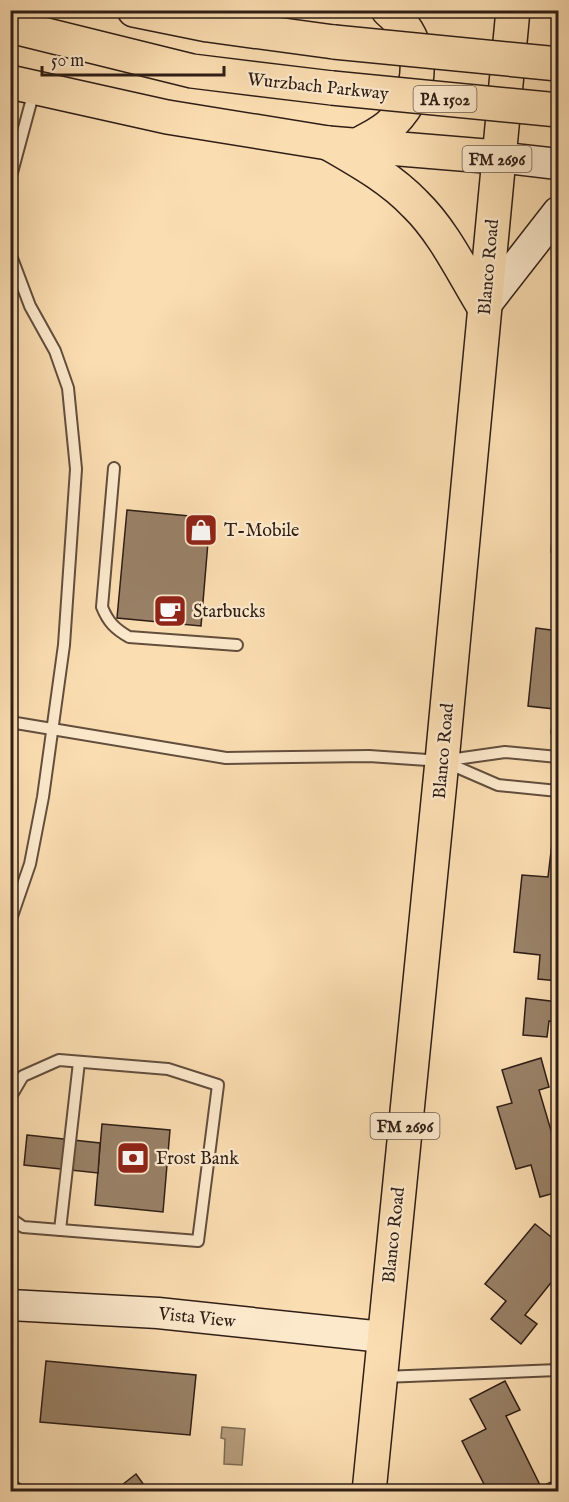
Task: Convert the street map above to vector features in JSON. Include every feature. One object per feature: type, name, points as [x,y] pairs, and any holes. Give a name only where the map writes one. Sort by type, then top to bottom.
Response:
[{"type":"main road","points":[[134,10],[208,25],[334,42],[558,64]]},
{"type":"main road","points":[[343,144],[393,123],[414,89],[417,67],[415,44],[404,26],[388,10]]},
{"type":"main road","name":"Blanco Road","points":[[369,1491],[442,760],[497,157],[513,10]]},
{"type":"main road","name":"Wurzbach Parkway","points":[[10,26],[192,71],[332,88],[558,110]]},
{"type":"main road","points":[[23,85],[167,117],[343,144],[497,157]]},
{"type":"main road","points":[[343,144],[416,204],[433,224],[484,307]]},
{"type":"street","points":[[497,157],[558,164]]},
{"type":"street","points":[[484,307],[558,212]]},
{"type":"street","name":"Vista View","points":[[10,1305],[158,1313],[383,1337]]},
{"type":"lane","points":[[10,180],[23,85]]},
{"type":"lane","points":[[10,253],[30,306],[55,351],[68,388],[76,469],[64,645],[53,729],[36,837],[10,922]]},
{"type":"lane","points":[[114,468],[102,607],[107,619],[114,628],[129,637],[237,645]]},
{"type":"lane","points":[[10,722],[226,758],[369,756],[442,760],[505,752],[558,757]]},
{"type":"lane","points":[[442,760],[498,785],[558,792]]},
{"type":"lane","points":[[10,1098],[23,1076],[59,1060],[168,1069],[218,1085],[198,1241],[23,1227],[10,1218]]},
{"type":"lane","points":[[60,1230],[79,1062]]},
{"type":"lane","points":[[379,1378],[558,1370]]},
{"type":"lane","points":[[10,1484],[21,1491]]},
{"type":"shaded area","points":[[222,1427],[245,1429],[242,1465],[224,1464],[225,1439],[221,1438]]},
{"type":"building","points":[[558,474],[558,553],[551,552]]},
{"type":"building","points":[[127,510],[210,518],[201,626],[117,618]]},
{"type":"building","points":[[536,628],[558,631],[558,734],[551,733],[554,709],[528,706]]},
{"type":"building","points":[[552,843],[558,844],[558,981],[538,979],[540,955],[514,952],[522,875],[548,877]]},
{"type":"building","points":[[526,998],[558,1002],[558,1022],[549,1021],[547,1037],[523,1035]]},
{"type":"building","points":[[541,1058],[549,1087],[539,1090],[558,1154],[558,1192],[540,1197],[531,1165],[516,1169],[497,1107],[512,1103],[502,1070]]},
{"type":"building","name":"Frost Bank","points":[[102,1124],[170,1130],[163,1212],[95,1205]]},
{"type":"building","points":[[27,1135],[100,1143],[98,1173],[24,1165]]},
{"type":"building","points":[[535,1224],[555,1240],[558,1236],[558,1274],[525,1315],[537,1324],[521,1344],[491,1319],[506,1301],[485,1284]]},
{"type":"building","points":[[46,1361],[196,1375],[190,1435],[40,1422]]},
{"type":"building","points":[[505,1381],[520,1410],[506,1416],[541,1487],[555,1480],[558,1492],[488,1492],[462,1441],[486,1429],[470,1399]]},
{"type":"building","points":[[136,1474],[149,1492],[113,1492]]},
{"type":"place","name":"T-Mobile","points":[[201,530]]},
{"type":"place","name":"Starbucks","points":[[170,611]]},
{"type":"place","name":"Frost Bank","points":[[133,1158]]}]
